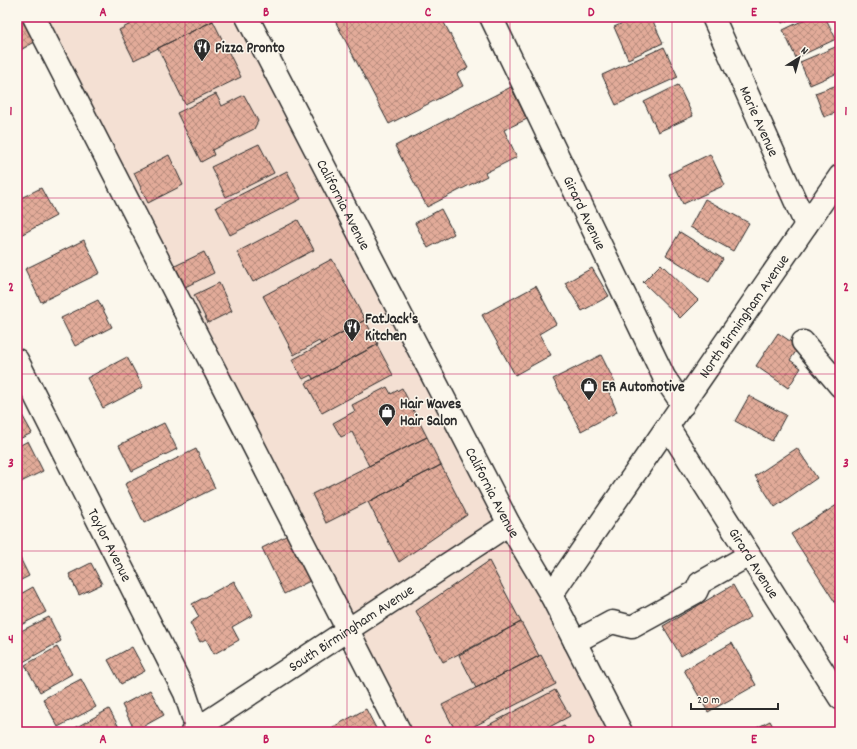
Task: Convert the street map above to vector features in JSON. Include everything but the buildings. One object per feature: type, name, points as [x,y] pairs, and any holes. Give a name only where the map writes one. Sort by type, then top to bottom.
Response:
[{"type":"street","points":[[34,17],[346,630],[400,732]]},
{"type":"street","name":"California Avenue","points":[[247,17],[509,524],[551,595],[621,732]]},
{"type":"street","name":"Girard Avenue","points":[[491,17],[664,377],[683,405]]},
{"type":"street","name":"Marie Avenue","points":[[713,17],[806,225]]},
{"type":"street","name":"North Birmingham Avenue","points":[[551,595],[840,176]]},
{"type":"street","points":[[803,342],[840,386]]},
{"type":"street","name":"Taylor Avenue","points":[[17,360],[185,693],[196,731]]},
{"type":"street","name":"Girard Avenue","points":[[668,427],[840,698]]},
{"type":"street","name":"South Birmingham Avenue","points":[[196,731],[346,630],[509,524]]},
{"type":"street","points":[[575,642],[612,622],[632,627],[696,592],[700,583],[749,555]]},
{"type":"shaded area","points":[[34,17],[247,17],[621,732],[400,732]]},
{"type":"place","name":"Pizza Pronto","points":[[202,62]]},
{"type":"place","name":"FatJack's Kitchen","points":[[352,342]]},
{"type":"place","name":"ER Automotive","points":[[589,401]]},
{"type":"place","name":"Hair Waves Hair Salon","points":[[387,427]]}]
